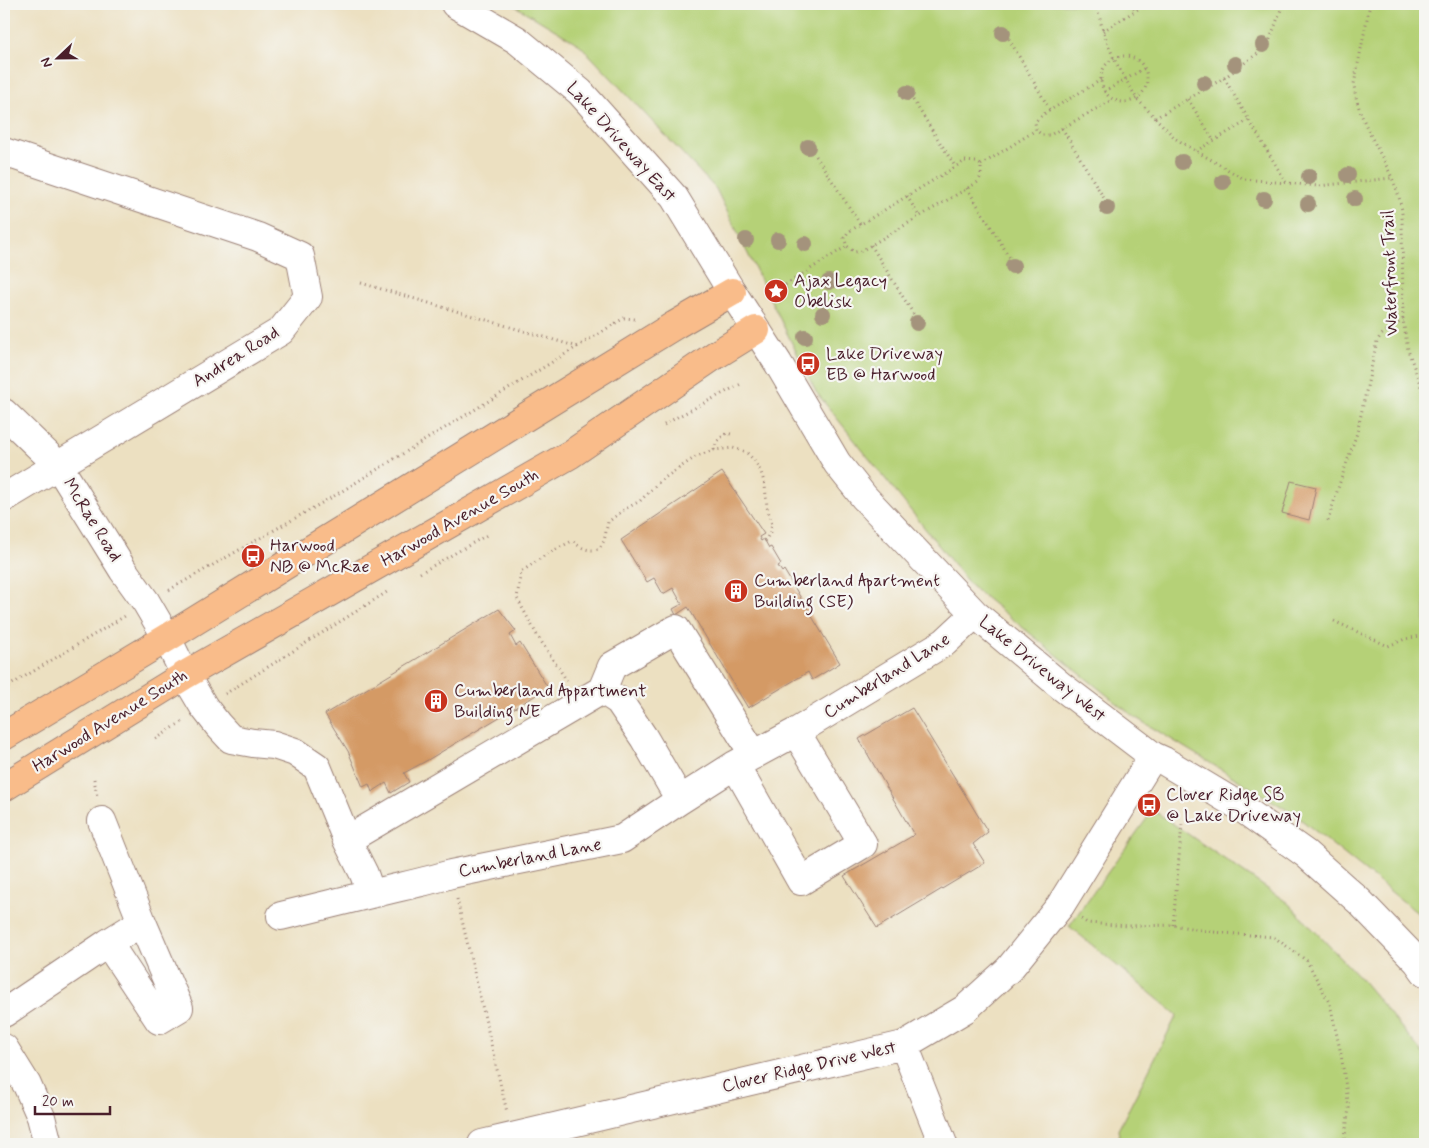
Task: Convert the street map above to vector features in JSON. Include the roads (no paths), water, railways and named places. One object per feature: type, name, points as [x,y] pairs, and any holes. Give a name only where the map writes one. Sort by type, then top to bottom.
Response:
[{"type":"main road","points":[[4,736],[167,638],[666,330],[749,307]]},
{"type":"main road","name":"Harwood Avenue South","points":[[4,787],[185,675],[571,454],[714,356],[749,307]]},
{"type":"street","name":"Lake Driveway East","points":[[454,4],[517,40],[580,92],[674,197],[749,307]]},
{"type":"street","name":"Andrea Road","points":[[4,152],[258,237],[300,256],[308,298],[281,331],[4,498]]},
{"type":"street","name":"Lake Driveway West","points":[[749,307],[778,362],[837,463],[864,497],[975,614],[1060,686],[1153,756],[1239,806],[1306,854],[1360,902],[1417,961],[1425,972]]},
{"type":"street","name":"McRae Road","points":[[4,413],[58,465],[123,570],[146,602],[167,638],[185,675]]},
{"type":"street","name":"Cumberland Lane","points":[[281,916],[451,874],[622,839],[745,760],[796,732],[945,642],[975,614]]},
{"type":"street","points":[[347,840],[591,696],[612,666],[676,629],[745,760],[801,881],[863,844],[796,732]]},
{"type":"street","points":[[185,675],[204,707],[231,739],[274,744],[295,752],[317,767],[371,894]]},
{"type":"street","points":[[591,696],[619,701],[644,738],[680,800]]},
{"type":"street","name":"Clover Ridge Drive West","points":[[482,1144],[512,1137],[560,1136],[904,1045],[965,1009],[1009,970],[1060,906],[1153,756]]},
{"type":"street","points":[[102,821],[178,1008],[159,1020],[108,944]]},
{"type":"street","points":[[4,1013],[142,922]]},
{"type":"street","points":[[904,1045],[943,1144]]},
{"type":"street","points":[[4,1048],[27,1085],[41,1117],[48,1144]]},
{"type":"place","name":"Ajax Legacy Obelisk","points":[[776,291]]},
{"type":"place","name":"Lake Driveway EB @ Harwood","points":[[808,364]]},
{"type":"place","name":"Harwood NB @ McRae","points":[[253,556]]},
{"type":"place","name":"Cumberland Apartment Building (SE)","points":[[736,591]]},
{"type":"place","name":"Cumberland Appartment Building NE","points":[[436,701]]},
{"type":"place","name":"Clover Ridge SB @ Lake Driveway","points":[[1149,805]]}]
